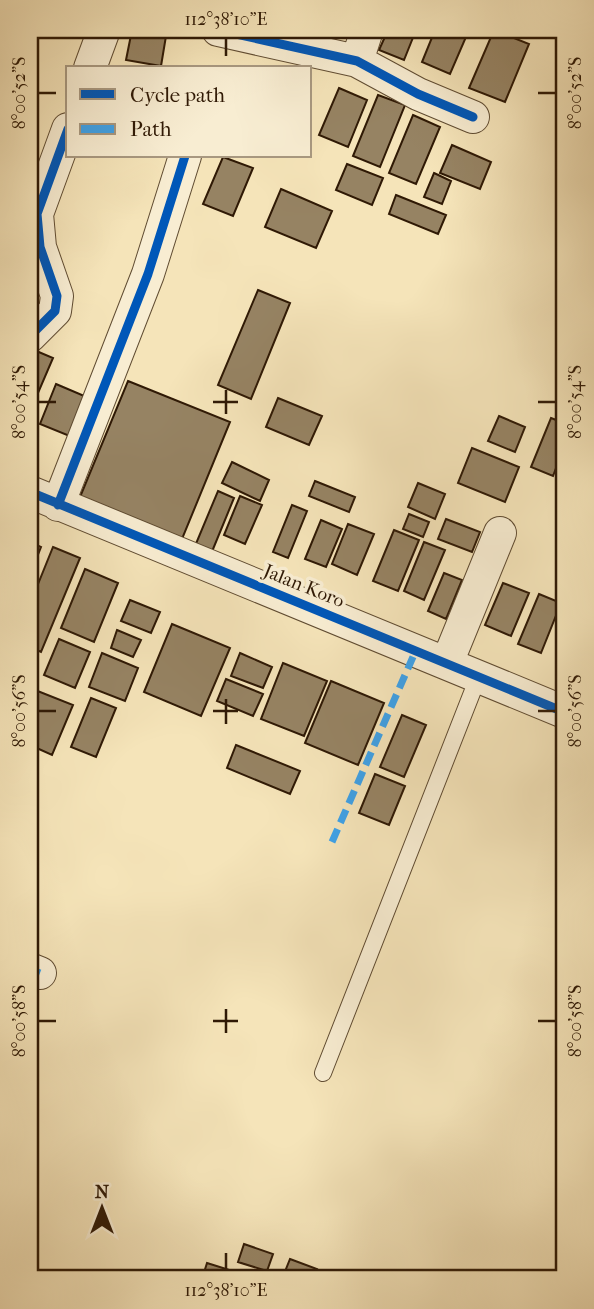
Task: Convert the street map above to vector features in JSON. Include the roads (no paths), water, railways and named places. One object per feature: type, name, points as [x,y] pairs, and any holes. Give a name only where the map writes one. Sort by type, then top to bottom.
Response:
[{"type":"street","points":[[91,66],[104,30]]},
{"type":"street","points":[[218,30],[357,61],[418,94],[473,117]]},
{"type":"street","points":[[357,61],[367,30]]},
{"type":"street","points":[[30,336],[55,311],[57,296],[40,247],[37,214],[66,134]]},
{"type":"street","points":[[44,499],[148,274],[184,158]]},
{"type":"street","name":"Jalan Koro","points":[[44,499],[564,712]]},
{"type":"street","points":[[447,663],[500,533]]},
{"type":"lane","points":[[323,1073],[479,675]]}]
